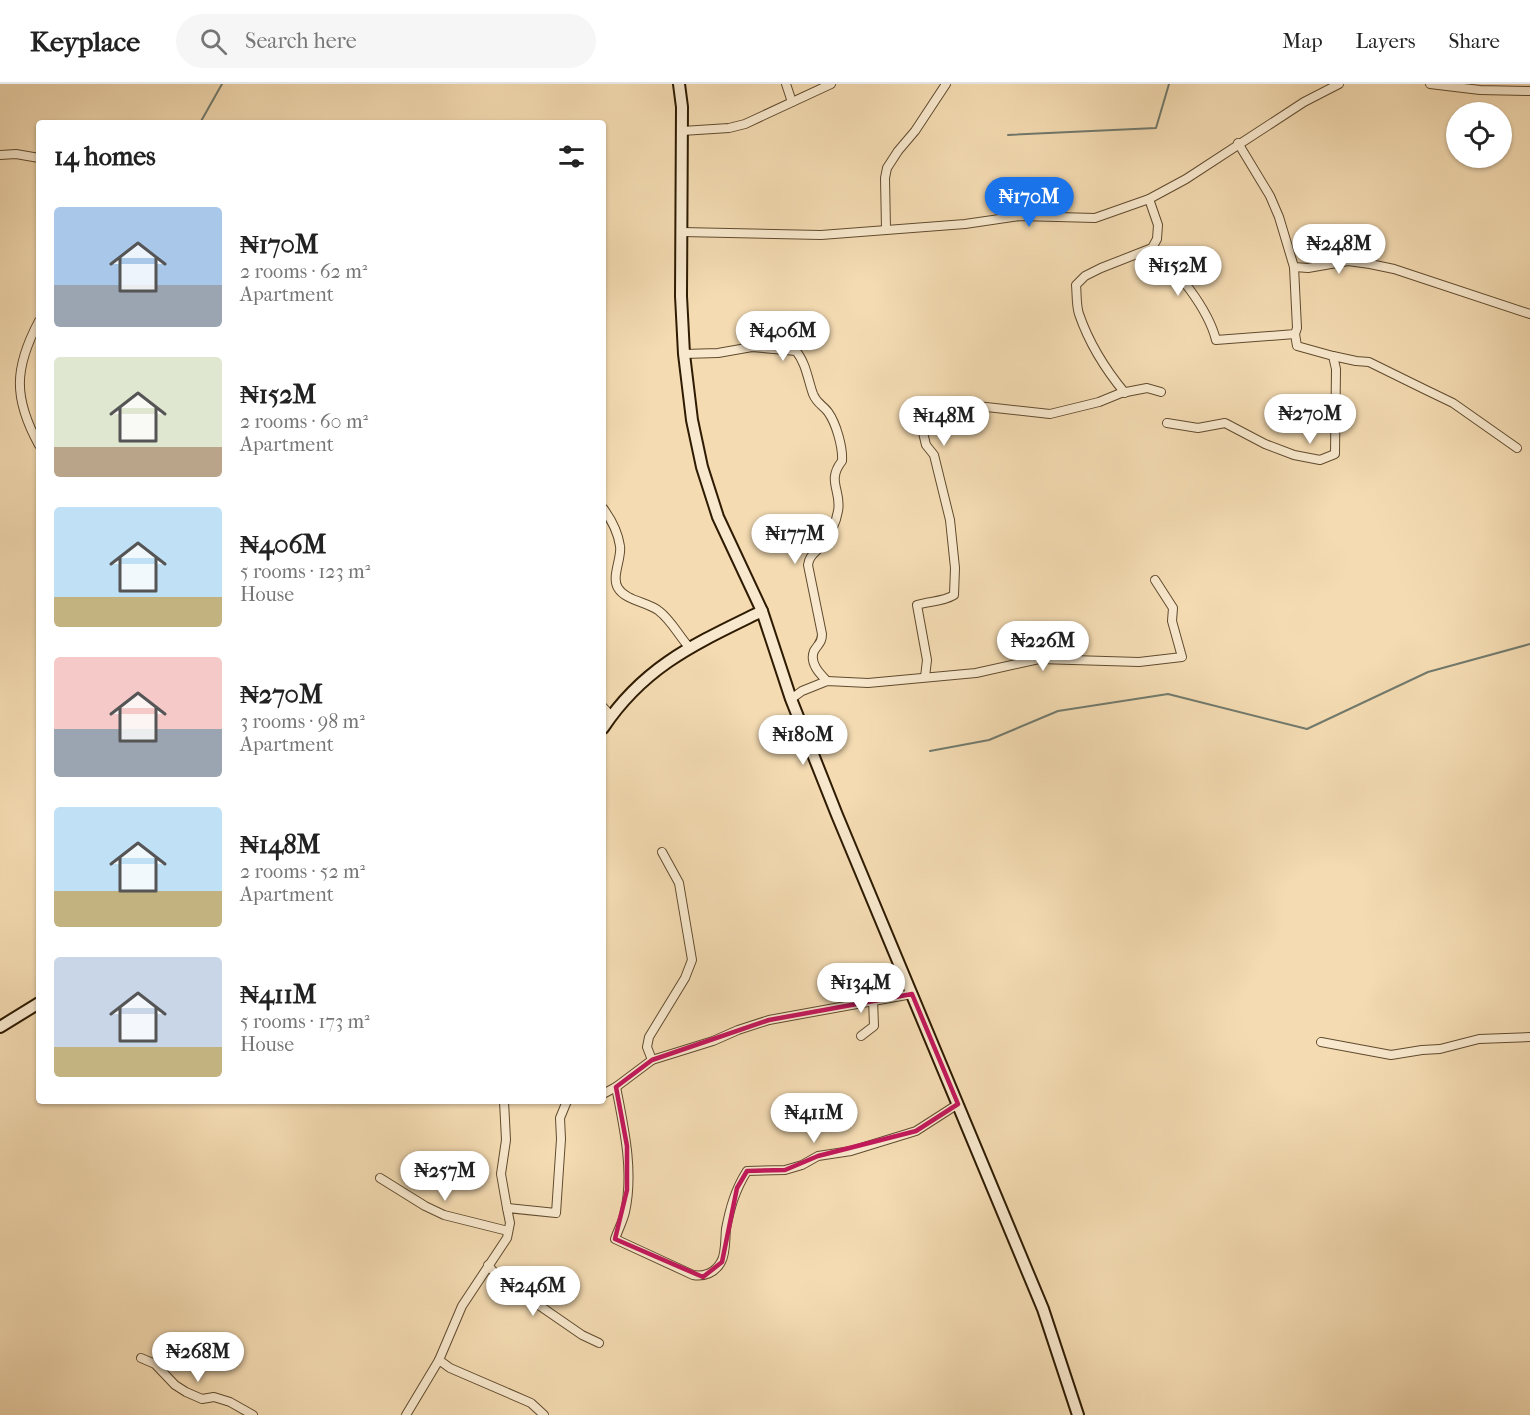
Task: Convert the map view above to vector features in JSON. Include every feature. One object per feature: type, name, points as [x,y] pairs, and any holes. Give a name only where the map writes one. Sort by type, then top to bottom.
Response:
[{"type":"main road","points":[[679,84],[682,131],[681,296],[684,354],[692,420],[702,467],[718,517],[762,611],[791,699],[1043,1310],[1078,1415]]},
{"type":"main road","points":[[606,724],[648,676],[689,647],[762,611]]},
{"type":"main road","points":[[0,1027],[36,1005]]},
{"type":"street","points":[[786,84],[792,102]]},
{"type":"street","points":[[682,131],[729,128],[745,124],[831,84]]},
{"type":"street","points":[[886,229],[885,178],[887,168],[946,84]]},
{"type":"street","points":[[682,232],[821,235],[965,224],[1020,216],[1086,219],[1106,216],[1149,199],[1186,179],[1304,102],[1339,84]]},
{"type":"street","points":[[1430,84],[1480,90],[1530,91]]},
{"type":"street","points":[[1238,143],[1270,196],[1279,217],[1294,267],[1297,346],[1333,356],[1369,362],[1452,403],[1517,448]]},
{"type":"street","points":[[0,155],[16,154],[36,157]]},
{"type":"street","points":[[1125,393],[1107,372],[1095,351],[1078,312],[1076,285],[1085,276],[1101,268],[1152,248],[1157,239],[1158,225],[1149,199]]},
{"type":"street","points":[[1152,248],[1168,262],[1197,302],[1213,329],[1216,340],[1295,333]]},
{"type":"street","points":[[1294,267],[1308,268],[1348,261],[1370,264],[1394,269],[1530,314]]},
{"type":"street","points":[[36,327],[25,349],[19,392],[23,409],[36,438]]},
{"type":"street","points":[[684,354],[718,353],[752,347],[796,351],[801,357],[818,404],[828,411],[840,440],[842,461],[835,471],[834,486],[839,509],[831,531],[810,557],[808,565],[822,634],[821,643],[813,655],[813,664],[827,681]]},
{"type":"street","points":[[1167,423],[1198,428],[1225,423],[1265,444],[1294,455],[1320,460],[1335,454],[1336,369],[1333,356]]},
{"type":"street","points":[[925,677],[927,660],[917,605],[931,600],[946,600],[954,595],[955,568],[948,510],[934,455],[926,445],[919,416],[925,407],[938,404],[968,405],[1050,414],[1147,388],[1161,392]]},
{"type":"street","points":[[606,512],[612,520],[620,548],[616,580],[618,588],[625,594],[659,611],[669,620],[677,634],[689,647]]},
{"type":"street","points":[[791,699],[802,691],[827,681],[868,683],[976,672],[1039,659],[1139,663],[1182,657],[1172,621],[1173,608],[1155,580]]},
{"type":"street","points":[[606,710],[611,716]]},
{"type":"street","points":[[652,1059],[647,1047],[649,1037],[692,960],[679,883],[662,852]]},
{"type":"street","points":[[606,1092],[652,1059],[713,1041],[769,1020],[873,999],[912,994]]},
{"type":"street","points":[[861,1036],[874,1026],[873,999]]},
{"type":"street","points":[[1321,1042],[1391,1054],[1440,1050],[1479,1039],[1530,1036]]},
{"type":"street","points":[[616,1087],[627,1146],[627,1168],[625,1213],[615,1239],[693,1275],[703,1277],[722,1262],[726,1228],[737,1188],[747,1172],[785,1170],[802,1165],[818,1156],[851,1151],[916,1131],[958,1104]]},
{"type":"street","points":[[406,1415],[439,1360],[462,1306],[507,1238],[510,1223],[501,1174],[506,1140],[504,1104]]},
{"type":"street","points":[[507,1208],[556,1213],[561,1139],[560,1118],[566,1104]]},
{"type":"street","points":[[380,1178],[444,1215],[508,1231]]},
{"type":"street","points":[[489,1265],[498,1277],[582,1335],[599,1343]]},
{"type":"street","points":[[141,1359],[155,1364],[175,1385],[186,1392],[202,1399],[214,1397],[230,1402],[253,1415]]},
{"type":"street","points":[[439,1360],[450,1368],[531,1403],[544,1415]]},
{"type":"highlighted area","points":[[912,994],[958,1104],[916,1131],[818,1156],[785,1170],[747,1171],[737,1188],[722,1262],[703,1277],[615,1239],[627,1190],[627,1146],[616,1087],[652,1060],[769,1020]]},
{"type":"waterway","points":[[202,120],[222,84]]},
{"type":"waterway","points":[[1008,135],[1156,128],[1169,84]]},
{"type":"waterway","points":[[930,751],[989,740],[1058,711],[1168,694],[1307,729],[1428,672],[1530,644]]}]
